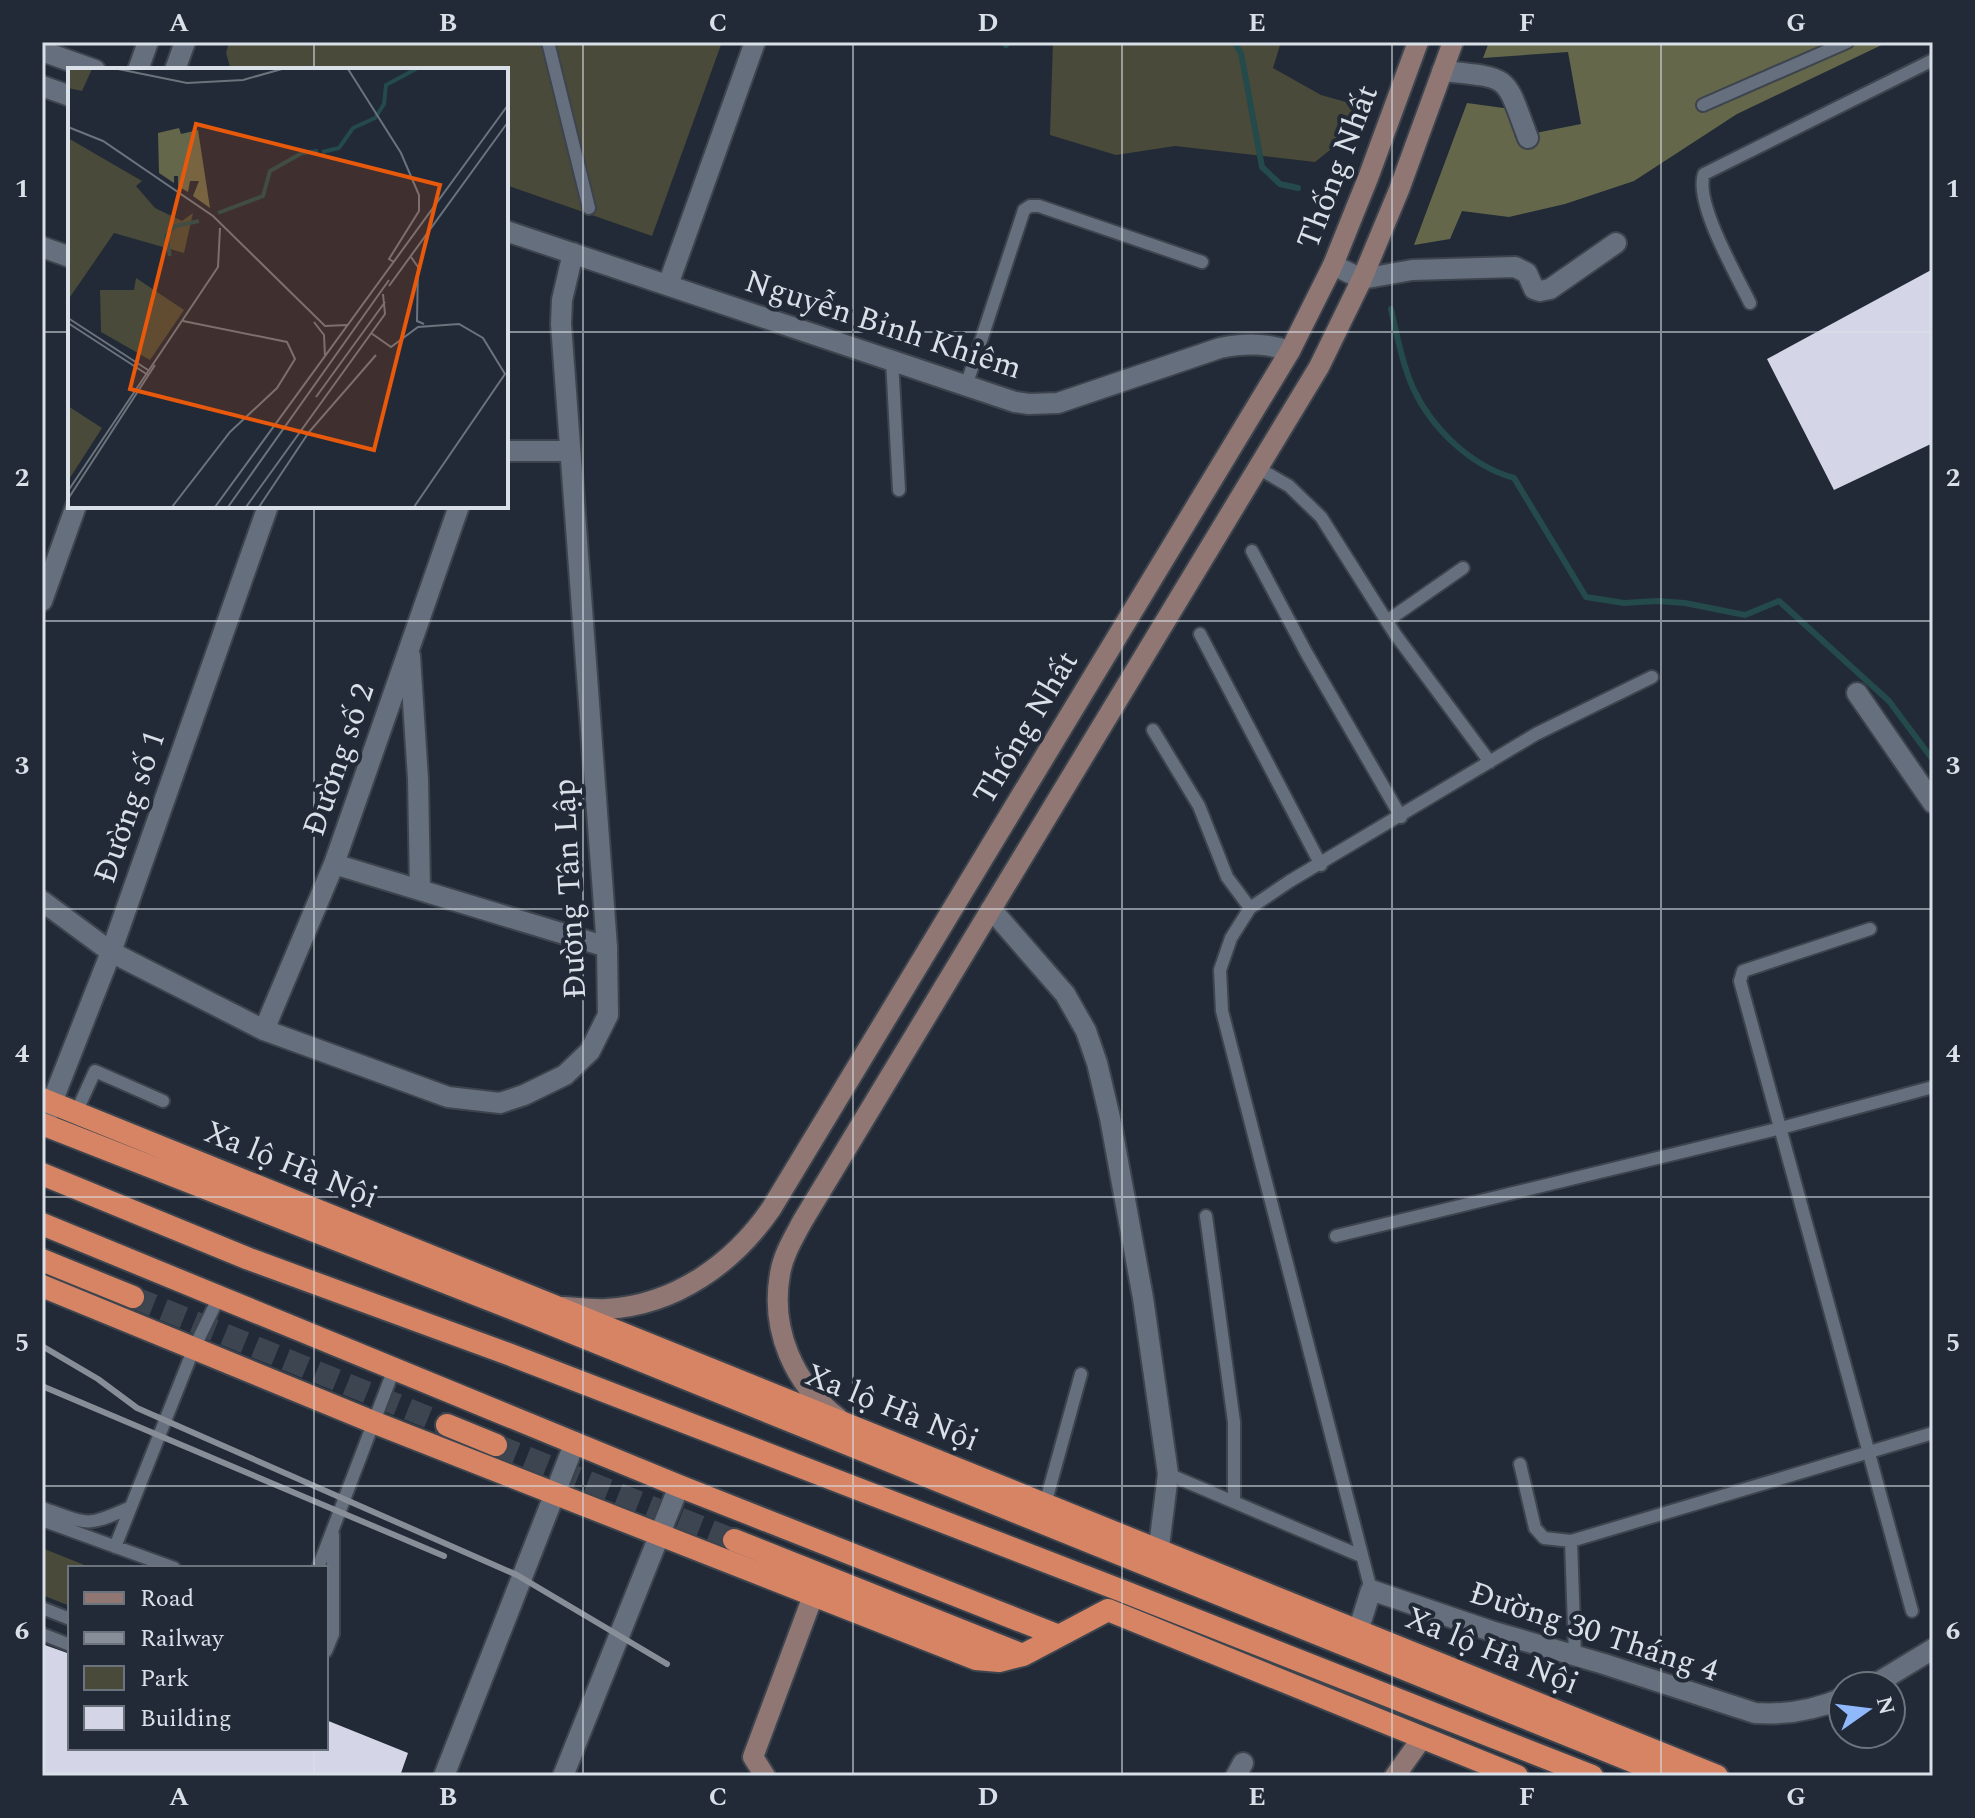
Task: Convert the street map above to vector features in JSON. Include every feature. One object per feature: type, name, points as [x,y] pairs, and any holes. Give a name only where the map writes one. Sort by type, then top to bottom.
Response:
[{"type":"highway","name":"Xa lộ Hà Nội","points":[[47,1101],[72,1123],[1355,1640],[1717,1776]]},
{"type":"highway","name":"Xa lộ Hà Nội","points":[[43,1124],[72,1123]]},
{"type":"highway","points":[[42,1174],[249,1259],[511,1355],[1434,1712],[1519,1747],[1549,1768],[1592,1776]]},
{"type":"highway","points":[[42,1224],[679,1486],[1059,1636]]},
{"type":"highway","name":"Xa lộ Hà Nội","points":[[343,1231],[556,1307],[689,1371],[852,1426],[1042,1514]]},
{"type":"highway","points":[[42,1260],[133,1297]]},
{"type":"highway","points":[[42,1286],[373,1422],[976,1659],[999,1661],[1023,1655],[1108,1610],[1120,1590]]},
{"type":"highway","points":[[447,1425],[496,1445]]},
{"type":"highway","points":[[734,1540],[1023,1655]]},
{"type":"highway","points":[[1108,1610],[1513,1774],[1519,1747]]},
{"type":"highway","name":"Xa lộ Hà Nội","points":[[1355,1640],[1669,1776]]},
{"type":"highway","points":[[1422,1738],[1434,1712]]},
{"type":"main road","name":"Thống Nhất","points":[[556,1307],[605,1310],[630,1307],[677,1292],[721,1266],[756,1230],[771,1209],[1290,351],[1333,265],[1418,42]]},
{"type":"main road","name":"Thống Nhất","points":[[852,1426],[835,1416],[807,1388],[796,1372],[781,1335],[779,1276],[784,1257],[802,1222],[1319,367],[1362,279],[1399,190],[1453,42]]},
{"type":"main road","points":[[1290,351],[1319,367]]},
{"type":"main road","points":[[771,1209],[802,1222]]},
{"type":"main road","points":[[765,1776],[753,1757],[813,1596]]},
{"type":"main road","points":[[1395,1776],[1422,1738]]},
{"type":"street","points":[[139,68],[148,42]]},
{"type":"street","points":[[176,68],[185,42]]},
{"type":"street","points":[[668,285],[755,42]]},
{"type":"street","points":[[42,51],[89,68]]},
{"type":"street","points":[[1442,71],[1499,79],[1509,89],[1528,138]]},
{"type":"street","points":[[42,86],[68,95]]},
{"type":"street","name":"Nguyễn Bỉnh Khiêm","points":[[508,232],[1015,402],[1058,403],[1220,348],[1244,343],[1274,345],[1290,351]]},
{"type":"street","points":[[1333,265],[1362,279],[1412,270],[1515,267],[1527,273],[1534,289],[1540,291],[1550,289],[1616,243]]},
{"type":"street","points":[[42,247],[68,256]]},
{"type":"street","name":"Đường Tân Lập","points":[[42,901],[111,952],[264,1030],[448,1097],[500,1103],[565,1075],[590,1051],[608,1015],[607,947],[561,324],[562,300],[573,253]]},
{"type":"street","points":[[508,451],[569,451]]},
{"type":"street","points":[[42,601],[75,508]]},
{"type":"street","name":"Đường số 1","points":[[43,1124],[47,1101],[111,952],[267,508]]},
{"type":"street","name":"Đường số 2","points":[[264,1030],[334,864],[458,508]]},
{"type":"street","points":[[409,648],[418,779],[420,889]]},
{"type":"street","points":[[1857,693],[1933,803]]},
{"type":"street","points":[[334,864],[607,947]]},
{"type":"street","points":[[991,909],[1065,994],[1086,1031],[1097,1063],[1143,1298],[1168,1474],[1157,1560]]},
{"type":"street","points":[[444,1776],[575,1442]]},
{"type":"street","points":[[563,1776],[679,1486]]},
{"type":"street","points":[[1355,1640],[1371,1590]]},
{"type":"street","name":"Đường 30 Tháng 4","points":[[1371,1590],[1491,1631],[1755,1713],[1774,1714],[1827,1702]]},
{"type":"street","points":[[1898,1670],[1933,1649]]},
{"type":"lane","points":[[548,42],[589,208]]},
{"type":"lane","points":[[1703,105],[1847,42]]},
{"type":"lane","points":[[1750,303],[1704,203],[1701,182],[1704,174],[1933,60]]},
{"type":"lane","points":[[966,386],[1024,210],[1030,206],[1039,206],[1202,262]]},
{"type":"lane","points":[[892,360],[899,490]]},
{"type":"lane","points":[[1258,468],[1289,486],[1321,517],[1387,621],[1490,762]]},
{"type":"lane","points":[[1252,551],[1401,817]]},
{"type":"lane","points":[[1387,621],[1463,568]]},
{"type":"lane","points":[[1200,634],[1321,865]]},
{"type":"lane","points":[[1371,1590],[1222,1011],[1220,970],[1231,938],[1250,908],[1536,734],[1652,677]]},
{"type":"lane","points":[[1153,730],[1199,806],[1227,877],[1250,908]]},
{"type":"lane","points":[[1870,929],[1743,971],[1739,975],[1912,1611]]},
{"type":"lane","points":[[72,1123],[95,1071],[163,1101]]},
{"type":"lane","points":[[1336,1236],[1781,1128],[1933,1087]]},
{"type":"lane","points":[[1206,1216],[1234,1422],[1234,1500]]},
{"type":"lane","points":[[115,1547],[194,1348],[219,1297]]},
{"type":"lane","points":[[319,1566],[394,1369]]},
{"type":"lane","points":[[1042,1514],[1081,1374]]},
{"type":"lane","points":[[1520,1464],[1535,1528],[1544,1538],[1571,1541],[1933,1433]]},
{"type":"lane","points":[[1168,1474],[1361,1556]]},
{"type":"lane","points":[[42,1508],[87,1524],[97,1523],[131,1507]]},
{"type":"lane","points":[[42,1520],[168,1566]]},
{"type":"lane","points":[[87,1524],[99,1541]]},
{"type":"lane","points":[[328,1646],[333,1634],[334,1527]]},
{"type":"lane","points":[[1571,1541],[1575,1656]]},
{"type":"lane","points":[[42,1608],[68,1618]]},
{"type":"lane","points":[[42,1634],[68,1644]]},
{"type":"green space","points":[[229,42],[722,42],[652,236],[508,186],[508,68],[230,68],[226,53]]},
{"type":"green space","points":[[1053,42],[1281,42],[1273,68],[1321,95],[1360,106],[1350,134],[1315,162],[1175,146],[1116,155],[1050,135]]},
{"type":"green space","points":[[1489,42],[1888,42],[1737,114],[1634,181],[1565,204],[1509,217],[1462,211],[1450,239],[1414,245],[1467,103],[1511,109],[1515,137],[1581,124],[1568,52],[1483,58]]},
{"type":"green space","points":[[42,1548],[87,1566],[68,1566],[68,1605],[42,1595]]},
{"type":"building","points":[[1933,269],[1933,443],[1834,490],[1767,359]]},
{"type":"building","points":[[42,1644],[68,1653],[68,1750],[328,1750],[328,1721],[408,1753],[400,1776],[42,1776]]},
{"type":"waterway","points":[[1234,42],[1241,53],[1262,167],[1280,184],[1298,188]]},
{"type":"waterway","points":[[1391,309],[1409,378],[1431,418],[1468,455],[1514,478],[1586,597],[1624,603],[1685,603],[1745,615],[1779,601],[1889,701],[1933,760]]},
{"type":"tunnel","points":[[133,1297],[447,1425]]},
{"type":"tunnel","points":[[496,1445],[734,1540]]},
{"type":"railway","points":[[42,1346],[98,1379],[137,1408],[517,1575],[667,1664]]},
{"type":"railway","points":[[42,1386],[444,1556]]}]
